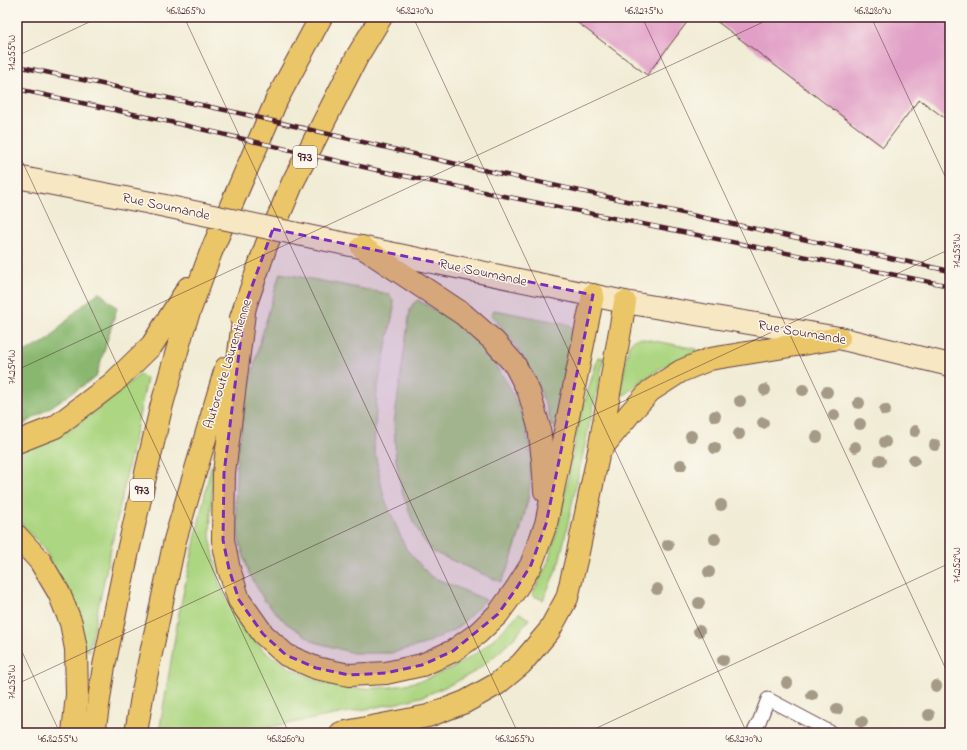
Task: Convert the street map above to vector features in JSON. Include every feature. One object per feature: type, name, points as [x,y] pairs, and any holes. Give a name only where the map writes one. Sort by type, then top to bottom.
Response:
[{"type":"highway","name":"973","points":[[94,733],[104,666],[128,551],[161,408],[184,326],[211,252],[277,99],[321,17]]},
{"type":"highway","name":"Autoroute Laurentienne","points":[[136,733],[143,691],[175,540],[245,305],[266,246],[293,182],[358,55],[381,17]]},
{"type":"highway","points":[[362,247],[463,314],[494,342],[515,365],[529,392],[539,427],[543,461],[546,524]]},
{"type":"highway","points":[[17,442],[55,427],[113,383],[146,351],[152,345],[211,252]]},
{"type":"highway","points":[[245,305],[224,473],[223,540],[228,569],[239,600],[263,634],[286,655],[316,668],[349,675],[386,673],[422,665],[453,650],[477,634],[498,614],[512,596],[531,565],[546,524],[593,295]]},
{"type":"highway","points":[[341,733],[428,716],[465,702],[497,684],[521,664],[549,631],[567,598],[578,552],[599,452],[624,302]]},
{"type":"highway","points":[[599,452],[650,391],[681,371],[710,359],[839,338]]},
{"type":"highway","points":[[17,536],[40,561],[59,593],[71,623],[76,649],[77,695],[73,733]]},
{"type":"street","name":"Rue Soumande","points":[[17,177],[151,203],[624,302],[839,338],[950,365]]},
{"type":"lane","points":[[753,733],[768,699],[832,733]]},
{"type":"highlighted area","points":[[273,229],[593,295],[546,524],[531,565],[498,614],[453,651],[422,665],[386,673],[349,675],[316,668],[286,655],[263,634],[239,600],[229,569],[223,540],[224,473],[245,305]]},
{"type":"green space","points":[[280,273],[389,294],[393,300],[394,308],[377,390],[374,448],[384,498],[406,549],[430,576],[486,600],[457,628],[425,644],[391,653],[353,653],[315,642],[286,623],[264,600],[249,573],[239,540],[235,502],[237,455],[247,393]]},
{"type":"green space","points":[[99,292],[117,308],[96,377],[17,429],[17,355],[47,341],[76,311]]},
{"type":"green space","points":[[418,300],[452,320],[484,348],[508,384],[524,419],[532,458],[529,495],[520,532],[509,566],[501,582],[433,552],[422,538],[412,519],[402,491],[396,460],[394,424],[410,310],[413,304]]},
{"type":"green space","points":[[494,310],[567,324],[572,328],[574,333],[555,427],[552,427],[540,391],[529,368],[508,335],[491,315]]},
{"type":"green space","points":[[639,338],[697,349],[697,351],[663,367],[625,395],[620,392],[629,345],[633,340]]},
{"type":"green space","points":[[598,357],[604,358],[564,541],[558,566],[543,600],[532,595],[548,562],[559,523],[579,421]]},
{"type":"green space","points":[[140,374],[147,379],[89,651],[83,647],[46,551],[17,519],[17,452],[66,432],[103,405]]},
{"type":"green space","points":[[211,466],[213,466],[210,536],[219,582],[237,619],[263,650],[290,668],[323,683],[358,689],[392,687],[424,680],[454,667],[481,650],[519,613],[529,619],[516,636],[476,671],[454,683],[424,696],[398,703],[275,726],[252,733],[159,733],[179,613]]},
{"type":"building","points":[[570,17],[691,17],[647,75]]},
{"type":"building","points":[[711,17],[950,17],[950,122],[919,99],[883,147]]},
{"type":"railway","points":[[17,66],[239,113],[465,166],[950,271]]},
{"type":"railway","points":[[17,89],[175,123],[385,172],[950,286]]}]
